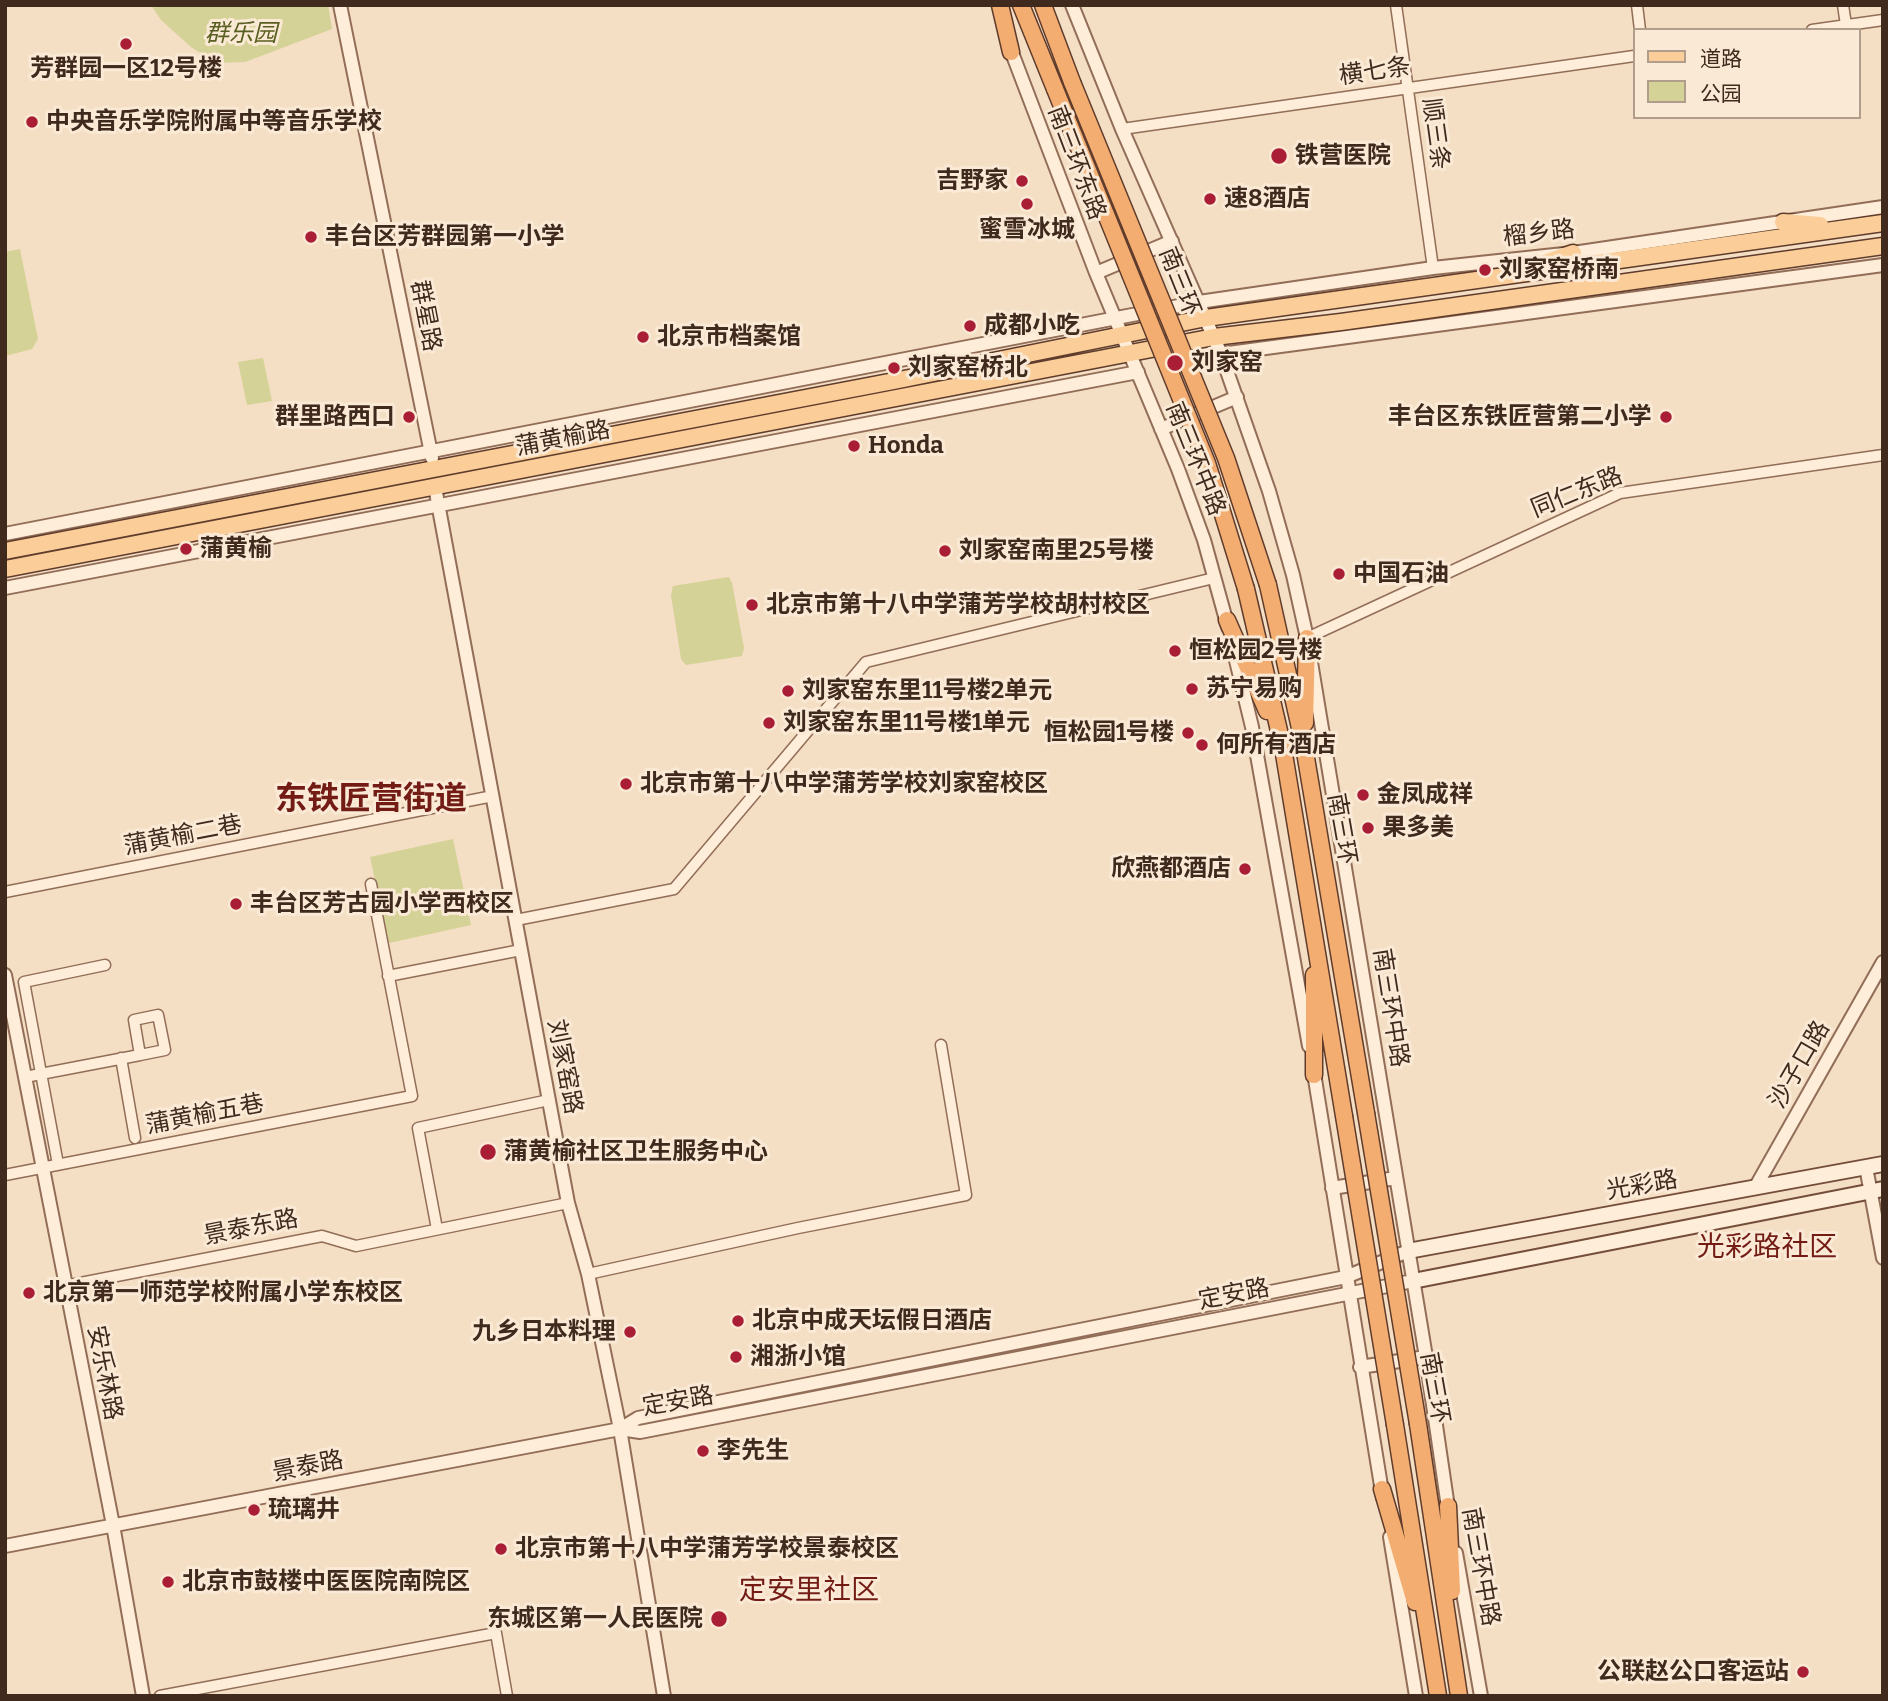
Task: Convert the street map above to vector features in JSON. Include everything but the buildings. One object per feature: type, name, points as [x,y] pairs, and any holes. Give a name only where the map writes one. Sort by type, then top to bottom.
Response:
[{"type":"highway","points":[[1000,5],[1011,52]]},
{"type":"highway","name":"南三环","points":[[1021,5],[1207,463],[1246,589],[1283,748],[1438,1696]]},
{"type":"highway","name":"南三环","points":[[1043,5],[1226,458],[1268,585],[1304,746],[1418,1424],[1460,1696]]},
{"type":"highway","points":[[1227,620],[1283,748]]},
{"type":"highway","points":[[1304,746],[1307,638]]},
{"type":"highway","points":[[1314,927],[1314,1075]]},
{"type":"highway","points":[[1382,1489],[1433,1664]]},
{"type":"highway","points":[[1448,1506],[1456,1677]]},
{"type":"main road","points":[[1783,222],[1847,228]]},
{"type":"main road","name":"榴乡路","points":[[1122,336],[1206,318],[1883,223]]},
{"type":"main road","points":[[1214,337],[1341,322],[1883,246]]},
{"type":"main road","points":[[1510,275],[1573,253]]},
{"type":"main road","name":"蒲黄榆路","points":[[5,551],[1122,336]]},
{"type":"main road","name":"蒲黄榆路","points":[[5,569],[1214,337]]},
{"type":"main road","name":"光彩路","points":[[1408,1251],[1883,1164]]},
{"type":"main road","name":"光彩路","points":[[1413,1281],[1877,1190]]},
{"type":"street","name":"群星路","points":[[340,5],[434,470]]},
{"type":"street","name":"南三环东路","points":[[994,5],[1096,273],[1130,354]]},
{"type":"street","points":[[1072,5],[1122,129],[1206,318]]},
{"type":"street","name":"顺三条","points":[[1396,5],[1433,268]]},
{"type":"street","points":[[1637,5],[1640,28]]},
{"type":"street","points":[[1843,5],[1846,24]]},
{"type":"street","points":[[1823,28],[1883,20]]},
{"type":"street","name":"横七条","points":[[1122,129],[1632,56]]},
{"type":"street","name":"榴乡路","points":[[5,534],[1199,302],[1433,268],[1573,253],[1883,207]]},
{"type":"street","points":[[1096,273],[1172,241]]},
{"type":"street","points":[[1221,354],[1883,265]]},
{"type":"street","name":"南三环中路","points":[[1206,318],[1237,397],[1279,527],[1307,638],[1481,1696]]},
{"type":"street","name":"南三环中路","points":[[1130,354],[1204,540],[1227,620],[1252,727],[1314,1075],[1416,1696]]},
{"type":"street","points":[[5,587],[1138,372]]},
{"type":"street","points":[[1161,429],[1237,397]]},
{"type":"street","points":[[754,426],[771,442]]},
{"type":"street","name":"同仁东路","points":[[1307,638],[1620,493],[1883,455]]},
{"type":"street","name":"刘家窑路","points":[[435,487],[568,1203],[588,1274],[620,1429],[664,1696]]},
{"type":"street","points":[[516,919],[674,890],[866,662],[1214,578]]},
{"type":"street","name":"蒲黄榆二巷","points":[[5,892],[493,796]]},
{"type":"street","points":[[370,884],[388,976],[521,950]]},
{"type":"street","name":"沙子口路","points":[[1755,1188],[1883,962]]},
{"type":"street","points":[[57,1159],[24,982],[105,965]]},
{"type":"street","name":"安乐林路","points":[[5,975],[113,1525],[143,1696]]},
{"type":"street","name":"蒲黄榆五巷","points":[[5,1175],[412,1096],[388,976]]},
{"type":"street","points":[[588,1274],[966,1195],[940,1045]]},
{"type":"street","points":[[24,1077],[140,1055]]},
{"type":"street","points":[[121,1058],[135,1138]]},
{"type":"street","points":[[437,1229],[418,1128],[549,1100]]},
{"type":"street","points":[[1866,1167],[1877,1190],[1883,1258]]},
{"type":"street","points":[[1332,1188],[1396,1178]]},
{"type":"street","name":"景泰东路","points":[[65,1286],[322,1236],[355,1246],[568,1203]]},
{"type":"street","name":"定安路","points":[[620,1429],[638,1418],[1346,1277],[1408,1251]]},
{"type":"street","name":"定安路","points":[[620,1429],[640,1432],[1413,1281]]},
{"type":"street","points":[[1360,1367],[1426,1357]]},
{"type":"street","name":"景泰路","points":[[5,1546],[620,1429]]},
{"type":"street","points":[[160,1696],[496,1633],[506,1696]]},
{"type":"green space","name":"群乐园","points":[[151,5],[328,5],[332,29],[245,62],[216,63],[191,47],[161,20]]},
{"type":"green space","points":[[20,249],[38,339],[32,349],[5,356],[5,252]]},
{"type":"green space","points":[[263,358],[272,401],[247,405],[238,362]]},
{"type":"green space","points":[[729,577],[744,648],[742,656],[686,665],[681,659],[671,595],[673,586]]},
{"type":"green space","points":[[453,839],[471,925],[389,943],[370,857]]},
{"type":"place","name":"芳群园一区12号楼","points":[[126,44]]},
{"type":"place","name":"中央音乐学院附属中等音乐学校","points":[[32,122]]},
{"type":"place","name":"铁营医院","points":[[1279,156]]},
{"type":"place","name":"吉野家","points":[[1022,181]]},
{"type":"place","name":"速8酒店","points":[[1210,199]]},
{"type":"place","name":"蜜雪冰城","points":[[1027,204]]},
{"type":"place","name":"丰台区芳群园第一小学","points":[[311,237]]},
{"type":"place","name":"刘家窑桥南","points":[[1485,270]]},
{"type":"place","name":"成都小吃","points":[[970,326]]},
{"type":"place","name":"北京市档案馆","points":[[643,337]]},
{"type":"place","name":"刘家窑","points":[[1175,363]]},
{"type":"place","name":"刘家窑桥北","points":[[894,368]]},
{"type":"place","name":"群里路西口","points":[[409,417]]},
{"type":"place","name":"丰台区东铁匠营第二小学","points":[[1666,417]]},
{"type":"place","name":"Honda","points":[[854,446]]},
{"type":"place","name":"蒲黄榆","points":[[186,549]]},
{"type":"place","name":"刘家窑南里25号楼","points":[[945,551]]},
{"type":"place","name":"中国石油","points":[[1339,574]]},
{"type":"place","name":"北京市第十八中学蒲芳学校胡村校区","points":[[752,605]]},
{"type":"place","name":"恒松园2号楼","points":[[1175,651]]},
{"type":"place","name":"苏宁易购","points":[[1192,689]]},
{"type":"place","name":"刘家窑东里11号楼2单元","points":[[788,691]]},
{"type":"place","name":"刘家窑东里11号楼1单元","points":[[769,723]]},
{"type":"place","name":"恒松园1号楼","points":[[1188,733]]},
{"type":"place","name":"何所有酒店","points":[[1202,745]]},
{"type":"place","name":"北京市第十八中学蒲芳学校刘家窑校区","points":[[626,784]]},
{"type":"place","name":"金凤成祥","points":[[1363,795]]},
{"type":"place","name":"果多美","points":[[1368,828]]},
{"type":"place","name":"欣燕都酒店","points":[[1245,869]]},
{"type":"place","name":"丰台区芳古园小学西校区","points":[[236,904]]},
{"type":"place","name":"蒲黄榆社区卫生服务中心","points":[[488,1152]]},
{"type":"place","name":"北京第一师范学校附属小学东校区","points":[[29,1293]]},
{"type":"place","name":"北京中成天坛假日酒店","points":[[738,1321]]},
{"type":"place","name":"九乡日本料理","points":[[630,1332]]},
{"type":"place","name":"湘浙小馆","points":[[736,1357]]},
{"type":"place","name":"李先生","points":[[703,1451]]},
{"type":"place","name":"琉璃井","points":[[254,1510]]},
{"type":"place","name":"北京市第十八中学蒲芳学校景泰校区","points":[[501,1549]]},
{"type":"place","name":"北京市鼓楼中医医院南院区","points":[[168,1582]]},
{"type":"place","name":"东城区第一人民医院","points":[[719,1619]]},
{"type":"place","name":"公联赵公口客运站","points":[[1803,1672]]},
{"type":"district","name":"东铁匠营街道","points":[[371,800]]},
{"type":"district","name":"光彩路社区","points":[[1767,1248]]},
{"type":"district","name":"定安里社区","points":[[809,1591]]}]
